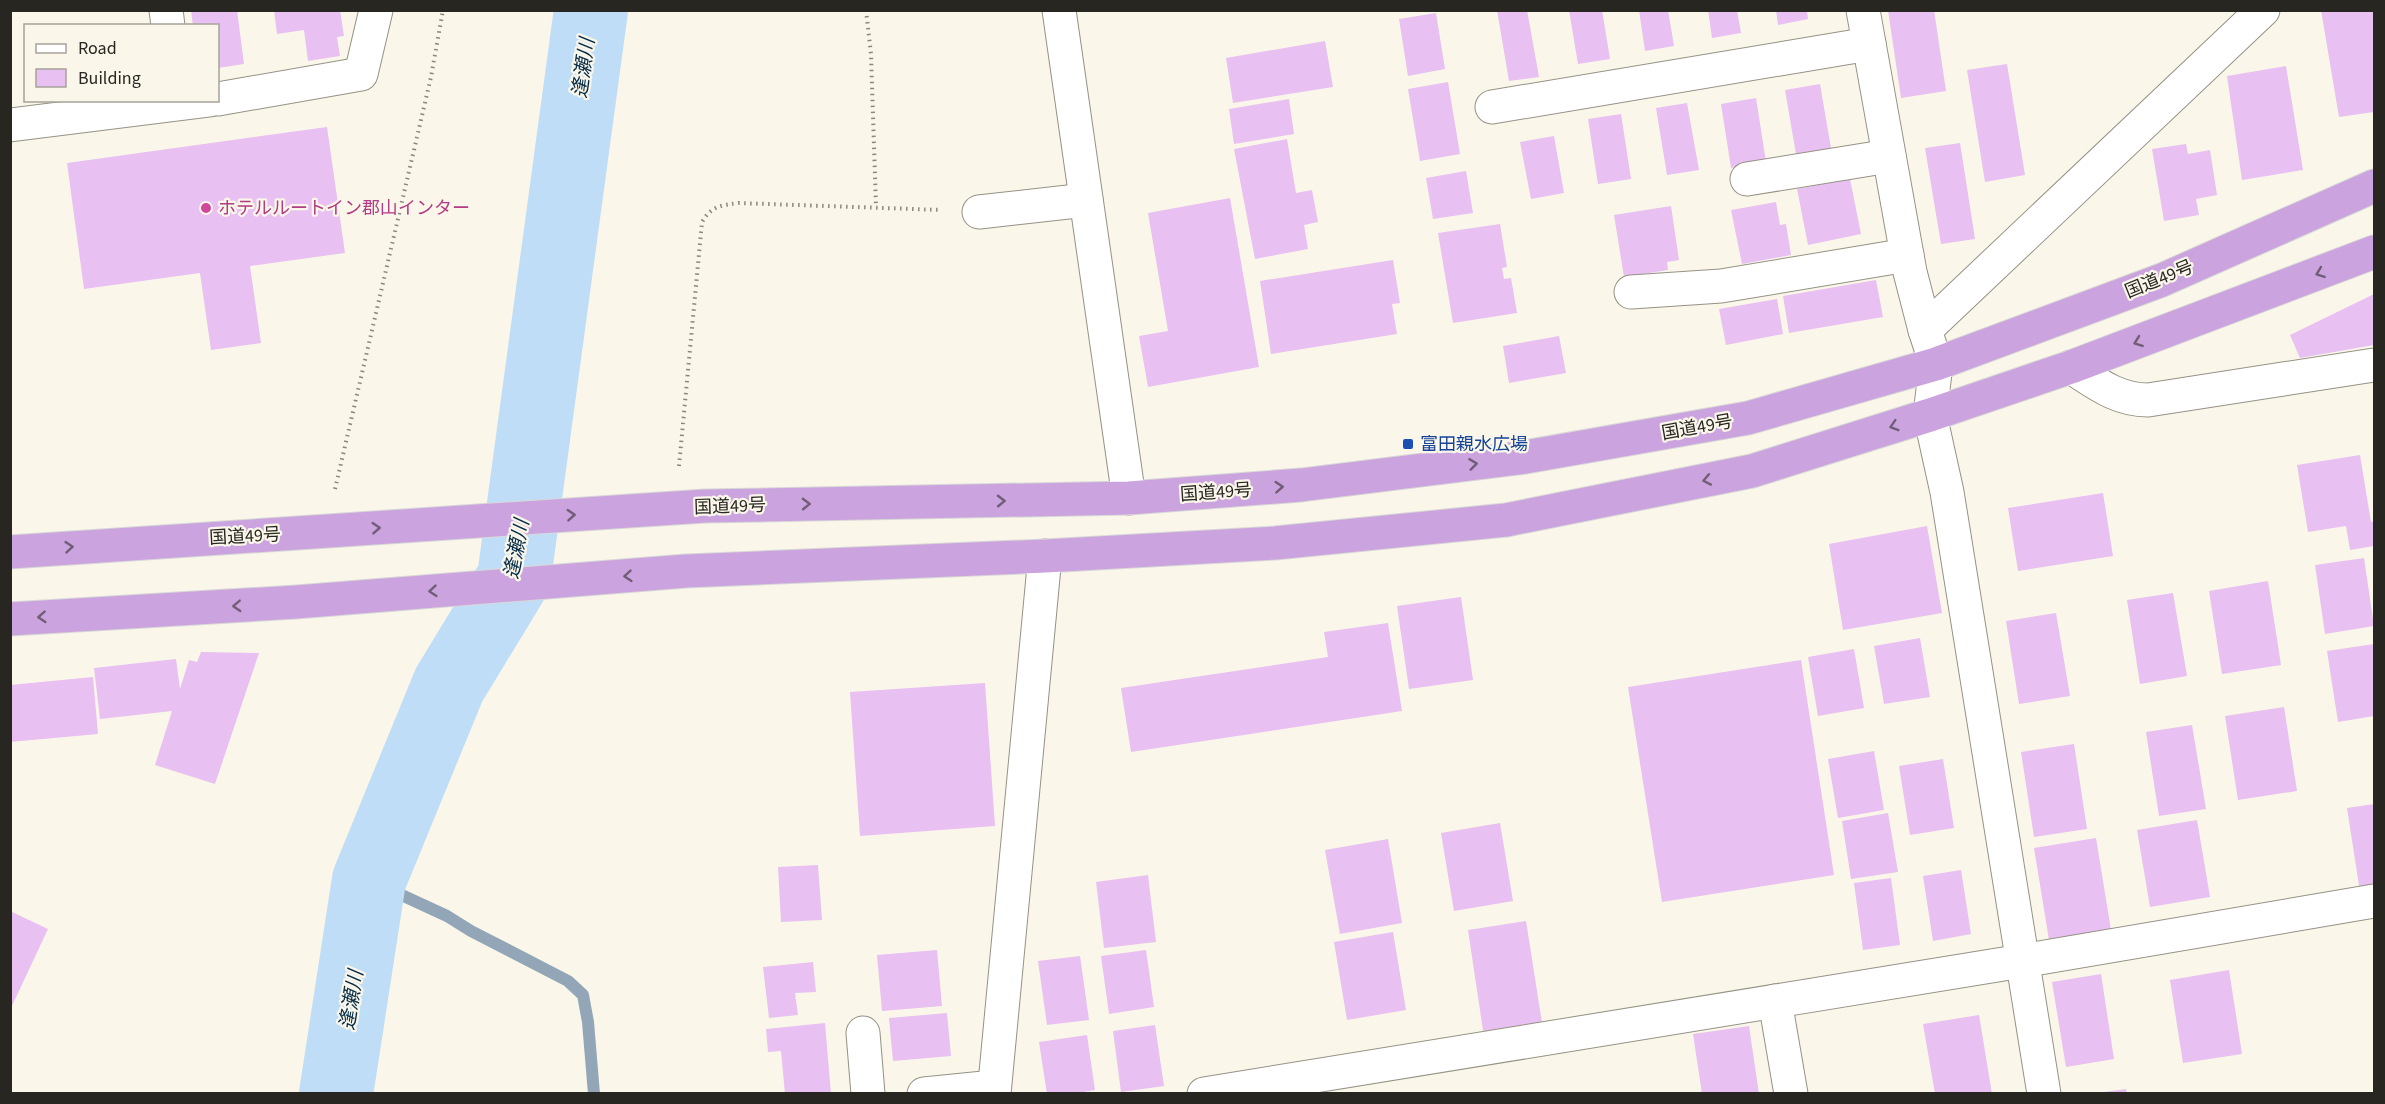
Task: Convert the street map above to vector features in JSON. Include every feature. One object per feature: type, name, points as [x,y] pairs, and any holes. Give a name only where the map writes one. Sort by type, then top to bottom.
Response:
[{"type":"highway","name":"国道49号","points":[[10,552],[705,506],[1129,498],[1301,485],[1519,458],[1748,418],[1936,364],[2162,280],[2374,186]]},
{"type":"highway","points":[[10,619],[296,602],[686,571],[1045,556],[1275,543],[1506,520],[1752,471],[1930,415],[2071,367],[2374,252]]},
{"type":"street","points":[[219,99],[361,74],[376,10]]},
{"type":"street","points":[[1059,10],[1129,498]]},
{"type":"street","points":[[1863,10],[1907,255],[1925,330],[1936,364],[1930,415],[1947,492],[2044,1094]]},
{"type":"street","points":[[1925,330],[2263,10]]},
{"type":"street","points":[[1492,107],[1869,44]]},
{"type":"street","points":[[10,125],[190,102]]},
{"type":"street","points":[[1747,179],[1889,156]]},
{"type":"street","points":[[979,212],[1086,200]]},
{"type":"street","points":[[1631,292],[1721,286],[1907,255]]},
{"type":"street","points":[[2071,367],[2108,391],[2131,400],[2148,400],[2374,365]]},
{"type":"street","points":[[924,1094],[994,1090],[1045,556]]},
{"type":"street","points":[[1204,1094],[2022,961],[2374,901]]},
{"type":"street","points":[[1775,1001],[1791,1094]]},
{"type":"street","points":[[863,1033],[868,1094]]},
{"type":"path","points":[[335,489],[431,77],[442,10]]},
{"type":"path","points":[[866,10],[871,54],[876,207]]},
{"type":"path","points":[[679,466],[702,222],[709,210],[722,205],[739,203],[979,212]]},
{"type":"building","points":[[191,10],[237,10],[244,64],[219,68],[219,24],[193,24]]},
{"type":"building","points":[[274,10],[340,10],[344,36],[337,37],[340,56],[308,61],[304,30],[277,34]]},
{"type":"building","points":[[1497,10],[1527,10],[1539,77],[1509,81]]},
{"type":"building","points":[[1569,10],[1602,10],[1610,59],[1578,64]]},
{"type":"building","points":[[1639,10],[1668,10],[1674,46],[1645,51]]},
{"type":"building","points":[[1708,10],[1737,10],[1741,33],[1712,38]]},
{"type":"building","points":[[1776,10],[1807,10],[1808,19],[1778,25]]},
{"type":"building","points":[[1888,10],[1934,10],[1946,91],[1901,98]]},
{"type":"building","points":[[2321,10],[2374,10],[2374,112],[2339,117]]},
{"type":"building","points":[[1436,13],[1445,69],[1408,76],[1399,19]]},
{"type":"building","points":[[1325,41],[1333,87],[1233,103],[1226,58]]},
{"type":"building","points":[[2007,64],[2025,175],[1985,182],[1967,70]]},
{"type":"building","points":[[2286,66],[2303,170],[2242,180],[2227,76]]},
{"type":"building","points":[[1448,82],[1460,154],[1420,161],[1408,89]]},
{"type":"building","points":[[1820,84],[1832,154],[1797,160],[1785,90]]},
{"type":"building","points":[[1756,98],[1766,162],[1731,168],[1721,104]]},
{"type":"building","points":[[1289,99],[1294,134],[1234,144],[1229,109]]},
{"type":"building","points":[[1687,103],[1699,170],[1667,175],[1656,108]]},
{"type":"building","points":[[1621,114],[1631,179],[1598,184],[1588,119]]},
{"type":"building","name":"ホテルルートイン郡山インター","points":[[327,127],[345,253],[250,266],[261,343],[211,350],[200,273],[84,289],[67,163]]},
{"type":"building","points":[[1554,136],[1564,193],[1531,199],[1520,142]]},
{"type":"building","points":[[1287,139],[1296,193],[1312,190],[1318,222],[1304,225],[1308,249],[1255,259],[1234,149]]},
{"type":"building","points":[[1960,143],[1975,239],[1941,244],[1925,148]]},
{"type":"building","points":[[2186,144],[2188,154],[2210,150],[2217,195],[2196,199],[2199,215],[2164,221],[2152,149]]},
{"type":"building","points":[[1466,171],[1473,213],[1433,219],[1426,178]]},
{"type":"building","points":[[1850,179],[1861,234],[1808,245],[1797,189]]},
{"type":"building","points":[[1230,198],[1259,367],[1148,387],[1139,336],[1168,331],[1148,213]]},
{"type":"building","points":[[1776,202],[1780,225],[1786,224],[1791,255],[1742,264],[1731,210]]},
{"type":"building","points":[[1671,206],[1679,260],[1667,262],[1668,270],[1624,277],[1614,215]]},
{"type":"building","points":[[1500,224],[1507,267],[1502,268],[1504,279],[1511,278],[1517,313],[1453,323],[1438,233]]},
{"type":"building","points":[[1393,260],[1400,303],[1392,304],[1397,334],[1271,354],[1260,281]]},
{"type":"building","points":[[1876,280],[1883,317],[1789,333],[1783,296]]},
{"type":"building","points":[[2374,294],[2374,345],[2300,358],[2290,335]]},
{"type":"building","points":[[1777,299],[1783,334],[1726,345],[1719,309]]},
{"type":"building","points":[[1559,336],[1566,373],[1509,383],[1503,346]]},
{"type":"building","points":[[2360,455],[2371,522],[2374,521],[2374,546],[2350,550],[2346,526],[2308,532],[2297,465]]},
{"type":"building","points":[[2103,493],[2113,556],[2018,571],[2008,508]]},
{"type":"building","points":[[1927,526],[1942,613],[1843,630],[1829,544]]},
{"type":"building","points":[[2364,558],[2374,626],[2325,634],[2315,565]]},
{"type":"building","points":[[2268,581],[2281,665],[2222,674],[2209,591]]},
{"type":"building","points":[[2173,593],[2187,676],[2140,684],[2127,600]]},
{"type":"building","points":[[1461,597],[1473,680],[1409,689],[1397,606]]},
{"type":"building","points":[[2056,613],[2070,696],[2019,704],[2006,621]]},
{"type":"building","points":[[1388,623],[1402,711],[1131,752],[1121,688],[1328,657],[1324,632]]},
{"type":"building","points":[[1920,638],[1930,697],[1884,704],[1874,646]]},
{"type":"building","points":[[2374,644],[2374,716],[2338,722],[2327,651]]},
{"type":"building","points":[[1854,649],[1864,708],[1818,716],[1808,657]]},
{"type":"building","points":[[201,652],[259,653],[215,784],[155,765],[172,711],[100,719],[94,668],[176,659],[180,689],[189,660],[197,662]]},
{"type":"building","points":[[1801,660],[1834,875],[1662,902],[1628,687]]},
{"type":"building","points":[[93,677],[98,734],[10,742],[10,685]]},
{"type":"building","points":[[985,683],[995,826],[860,836],[850,692]]},
{"type":"building","points":[[2284,707],[2297,791],[2238,800],[2225,716]]},
{"type":"building","points":[[2192,725],[2206,809],[2159,816],[2146,732]]},
{"type":"building","points":[[2074,744],[2087,829],[2034,837],[2021,752]]},
{"type":"building","points":[[1874,751],[1884,810],[1838,818],[1828,759]]},
{"type":"building","points":[[1943,759],[1954,828],[1910,835],[1899,766]]},
{"type":"building","points":[[2374,804],[2374,890],[2360,892],[2347,808]]},
{"type":"building","points":[[1888,813],[1898,872],[1851,879],[1842,821]]},
{"type":"building","points":[[2197,820],[2210,897],[2150,907],[2137,830]]},
{"type":"building","points":[[1500,823],[1513,901],[1454,911],[1441,833]]},
{"type":"building","points":[[2096,838],[2111,930],[2049,940],[2034,848]]},
{"type":"building","points":[[1388,839],[1402,923],[1340,934],[1325,850]]},
{"type":"building","points":[[818,865],[822,920],[781,922],[778,867]]},
{"type":"building","points":[[1961,870],[1971,934],[1933,941],[1923,876]]},
{"type":"building","points":[[1148,875],[1156,942],[1104,948],[1096,882]]},
{"type":"building","points":[[1891,878],[1900,945],[1863,950],[1854,883]]},
{"type":"building","points":[[10,911],[48,929],[10,1010]]},
{"type":"building","points":[[1526,921],[1543,1029],[1484,1037],[1468,930]]},
{"type":"building","points":[[1393,932],[1406,1010],[1347,1020],[1334,942]]},
{"type":"building","points":[[937,950],[942,1006],[882,1011],[877,955]]},
{"type":"building","points":[[1146,950],[1154,1007],[1109,1014],[1101,956]]},
{"type":"building","points":[[1080,956],[1089,1020],[1047,1025],[1038,961]]},
{"type":"building","points":[[813,962],[816,992],[795,993],[798,1015],[769,1018],[763,967]]},
{"type":"building","points":[[2229,970],[2242,1054],[2183,1063],[2170,980]]},
{"type":"building","points":[[2101,974],[2114,1059],[2066,1067],[2052,982]]},
{"type":"building","points":[[947,1013],[951,1056],[893,1061],[889,1018]]},
{"type":"building","points":[[1979,1015],[1992,1094],[1935,1094],[1923,1024]]},
{"type":"building","points":[[825,1023],[831,1094],[785,1094],[781,1051],[768,1052],[766,1029]]},
{"type":"building","points":[[1155,1025],[1164,1086],[1121,1092],[1113,1031]]},
{"type":"building","points":[[1749,1026],[1759,1094],[1702,1094],[1693,1034]]},
{"type":"building","points":[[1087,1035],[1095,1090],[1072,1094],[1047,1094],[1039,1042]]},
{"type":"building","points":[[2126,1089],[2127,1094],[2104,1094],[2104,1092]]},
{"type":"waterway","name":"逢瀬川","points":[[336,1094],[369,880],[449,685],[514,578],[591,10]]},
{"type":"waterway","points":[[369,880],[447,916],[471,931],[568,981],[583,995],[588,1022],[594,1094]]},
{"type":"place","name":"ホテルルートイン郡山インター","points":[[206,208]]},
{"type":"place","name":"富田親水広場","points":[[1408,444]]}]
